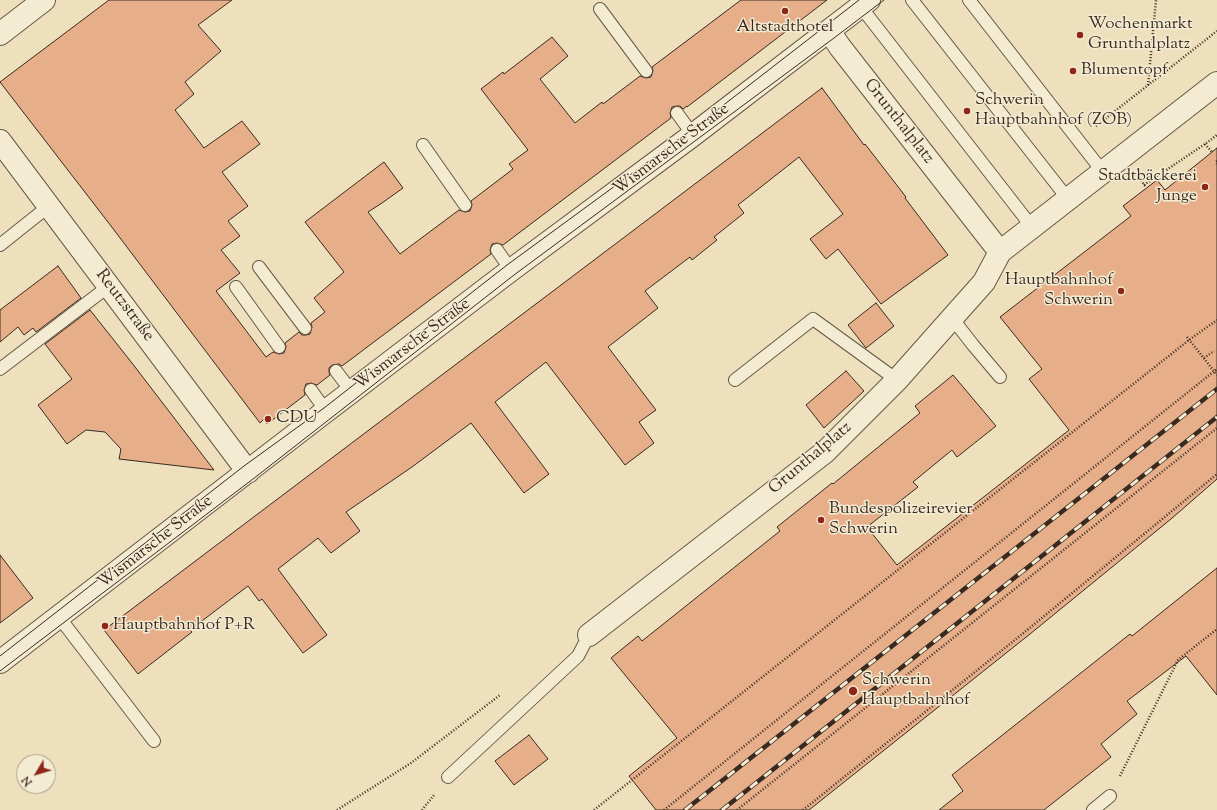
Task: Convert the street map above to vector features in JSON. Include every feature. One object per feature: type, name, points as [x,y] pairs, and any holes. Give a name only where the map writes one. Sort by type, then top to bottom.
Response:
[{"type":"street","points":[[0,34],[44,0]]},
{"type":"street","points":[[829,31],[865,3]]},
{"type":"street","name":"Grunthalplatz","points":[[829,31],[1000,252]]},
{"type":"street","name":"Wismarsche Straße","points":[[0,662],[511,270],[693,135],[829,31]]},
{"type":"street","name":"Grunthalplatz","points":[[589,635],[825,452],[897,380],[984,282],[1000,252],[1217,83]]},
{"type":"street","name":"Reutzstraße","points":[[0,141],[248,472]]},
{"type":"lane","points":[[912,0],[1068,199]]},
{"type":"lane","points":[[969,0],[1103,172]]},
{"type":"lane","points":[[865,3],[1032,227]]},
{"type":"lane","points":[[600,9],[646,72]]},
{"type":"lane","points":[[677,113],[693,135]]},
{"type":"lane","points":[[423,145],[465,205]]},
{"type":"lane","points":[[0,245],[49,206]]},
{"type":"lane","points":[[497,250],[511,270]]},
{"type":"lane","points":[[259,267],[305,328]]},
{"type":"lane","points":[[0,369],[109,286]]},
{"type":"lane","points":[[236,287],[279,347]]},
{"type":"lane","points":[[952,318],[1000,377]]},
{"type":"lane","points":[[735,380],[813,320],[897,380]]},
{"type":"lane","points":[[336,371],[352,392]]},
{"type":"lane","points":[[311,390],[326,411]]},
{"type":"lane","points":[[59,617],[154,741]]},
{"type":"lane","points":[[448,777],[578,656],[589,635]]},
{"type":"lane","points":[[1093,810],[1110,796]]},
{"type":"path","points":[[1148,85],[1156,0]]},
{"type":"path","points":[[1078,140],[1217,31]]},
{"type":"path","points":[[1144,185],[1217,135]]},
{"type":"path","points":[[1205,144],[1212,152]]},
{"type":"path","points":[[594,810],[1188,338],[1217,320]]},
{"type":"path","points":[[1188,338],[1216,370],[1217,375]]},
{"type":"path","points":[[1204,358],[1214,351]]},
{"type":"path","points":[[664,810],[1216,370]]},
{"type":"path","points":[[737,810],[1217,428]]},
{"type":"path","points":[[803,810],[1032,626],[1217,474]]},
{"type":"path","points":[[1110,796],[1178,660],[1217,629]]},
{"type":"path","points":[[337,810],[411,763],[504,692]]},
{"type":"building","points":[[109,0],[232,0],[198,25],[221,51],[185,82],[194,94],[175,110],[204,148],[242,121],[260,144],[222,172],[248,206],[228,221],[240,236],[221,250],[240,273],[216,291],[266,357],[273,352],[279,354],[284,353],[286,347],[285,343],[299,332],[302,335],[310,334],[312,327],[311,323],[325,312],[314,298],[344,272],[305,222],[384,162],[403,188],[368,212],[400,254],[459,210],[465,212],[470,211],[472,205],[471,201],[513,169],[509,164],[528,150],[481,89],[503,72],[504,74],[552,37],[568,56],[540,79],[575,123],[640,76],[646,78],[651,77],[653,71],[652,67],[741,0],[827,0],[687,107],[683,109],[680,106],[672,107],[670,113],[671,118],[503,245],[497,243],[492,244],[490,250],[491,254],[342,366],[339,364],[332,365],[329,368],[330,375],[317,385],[311,383],[306,384],[304,390],[305,395],[267,424],[264,419],[260,423],[0,82]]},
{"type":"building","points":[[822,88],[864,145],[865,144],[906,197],[905,198],[948,255],[881,304],[838,249],[826,259],[810,239],[843,214],[799,157],[738,205],[744,213],[714,237],[717,240],[692,260],[690,257],[645,291],[658,308],[608,347],[656,410],[639,422],[654,443],[625,465],[546,362],[495,402],[549,474],[524,493],[471,423],[412,467],[346,512],[360,531],[331,553],[318,538],[278,569],[327,635],[303,653],[262,599],[259,601],[248,586],[190,630],[192,632],[138,674],[104,630]]},
{"type":"building","points":[[1217,148],[1217,479],[1171,519],[1030,634],[809,810],[656,810],[629,776],[677,738],[611,658],[638,636],[642,641],[780,531],[777,527],[832,483],[833,484],[920,413],[915,406],[953,375],[996,426],[957,457],[952,450],[913,482],[918,487],[867,527],[897,565],[1069,430],[1029,379],[1042,369],[1000,317],[1131,216],[1123,206],[1157,180],[1165,190]]},
{"type":"building","points":[[58,266],[81,298],[36,332],[33,328],[24,335],[18,327],[0,342],[0,310]]},
{"type":"building","points":[[876,303],[894,326],[866,348],[848,325]]},
{"type":"building","points":[[90,310],[214,470],[119,459],[121,449],[105,432],[86,430],[67,444],[38,405],[72,379],[45,344]]},
{"type":"building","points":[[846,371],[864,391],[824,428],[806,405]]},
{"type":"building","points":[[0,555],[33,598],[0,623]]},
{"type":"building","points":[[1217,568],[1217,695],[1186,656],[1127,701],[1137,714],[1101,744],[1111,757],[1044,810],[939,810],[963,791],[952,775],[1130,634],[1132,636]]},
{"type":"building","points":[[529,735],[548,759],[514,785],[495,761]]},
{"type":"tram line","points":[[0,656],[244,466],[324,408],[507,265],[690,131],[859,0]]},
{"type":"tram line","points":[[0,671],[253,479],[514,275],[884,0]]},
{"type":"railway","points":[[685,810],[1217,389]]},
{"type":"railway","points":[[722,810],[1217,417]]},
{"type":"place","name":"Altstadthotel","points":[[785,11]]},
{"type":"place","name":"Wochenmarkt Grunthalplatz","points":[[1080,35]]},
{"type":"place","name":"Blumentopf","points":[[1073,71]]},
{"type":"place","name":"Schwerin Hauptbahnhof (ZOB)","points":[[967,111]]},
{"type":"place","name":"Stadtbäckerei Junge","points":[[1205,187]]},
{"type":"place","name":"Hauptbahnhof Schwerin","points":[[1121,291]]},
{"type":"place","name":"CDU","points":[[268,419]]},
{"type":"place","name":"Bundespolizeirevier Schwerin","points":[[821,520]]},
{"type":"place","name":"Hauptbahnhof P+R","points":[[105,626]]},
{"type":"place","name":"Schwerin Hauptbahnhof","points":[[853,691]]}]
